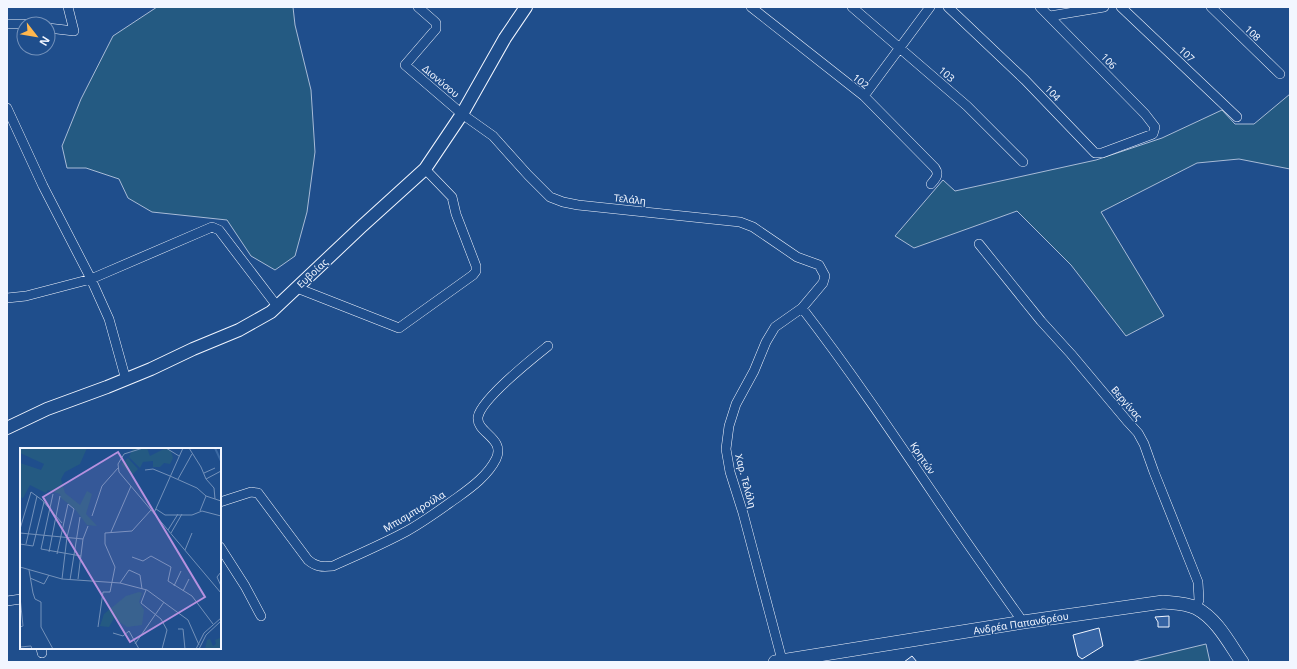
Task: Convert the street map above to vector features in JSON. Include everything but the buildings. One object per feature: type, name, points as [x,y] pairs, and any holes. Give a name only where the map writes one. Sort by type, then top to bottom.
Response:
[{"type":"main road","name":"Ανδρέα Παπανδρέου","points":[[779,661],[1022,622],[1163,602],[1196,608],[1216,625],[1242,662]]},
{"type":"street","points":[[56,29],[74,32],[68,7]]},
{"type":"street","name":"Διονύσου","points":[[418,7],[436,23],[436,29],[405,65],[462,114]]},
{"type":"street","name":"Ευβοίας","points":[[7,428],[47,409],[126,380],[239,330],[271,312],[426,169],[462,114],[505,38],[526,7]]},
{"type":"street","name":"102","points":[[751,7],[763,11],[864,96],[937,170],[937,176],[931,184]]},
{"type":"street","name":"103","points":[[852,7],[967,106],[1023,162]]},
{"type":"street","points":[[864,96],[930,7]]},
{"type":"street","name":"104","points":[[948,7],[1020,75],[1095,153],[1102,154],[1153,134]]},
{"type":"street","name":"106","points":[[1040,7],[1145,114],[1155,127],[1153,134]]},
{"type":"street","points":[[1050,16],[1104,7]]},
{"type":"street","name":"107","points":[[1121,7],[1237,117]]},
{"type":"street","name":"108","points":[[1211,7],[1280,74]]},
{"type":"street","points":[[7,108],[43,186],[91,279],[109,319],[126,380]]},
{"type":"street","name":"Τελάλη","points":[[462,114],[493,136],[543,191],[556,200],[578,205],[740,222],[753,227],[797,257],[819,265]]},
{"type":"street","points":[[297,288],[399,328],[473,275],[476,271],[476,266],[456,214],[452,197],[426,169]]},
{"type":"street","points":[[7,298],[26,296],[91,279],[187,237],[215,227],[219,230],[277,306]]},
{"type":"street","name":"Βεργίνας","points":[[979,244],[1041,321],[1138,433],[1144,444],[1198,582],[1198,600],[1196,608]]},
{"type":"street","name":"Χαρ. Τελάλη","points":[[779,661],[743,513],[730,472],[726,449],[729,426],[736,404],[754,371],[766,342],[776,328],[802,308],[824,281],[824,274],[819,265]]},
{"type":"street","name":"Κρητών","points":[[802,308],[841,359],[885,421],[1022,622]]},
{"type":"street","name":"Μπισμπιρούλα","points":[[221,502],[251,492],[258,493],[308,560],[315,566],[332,566],[407,531],[442,509],[468,490],[484,475],[496,458],[498,445],[484,430],[478,417],[482,409],[500,388],[525,364],[548,346]]},
{"type":"street","points":[[221,549],[245,586],[261,616]]},
{"type":"street","points":[[7,601],[20,598]]},
{"type":"shaded area","points":[[157,7],[293,7],[295,25],[311,90],[315,152],[307,212],[295,256],[275,270],[251,256],[227,220],[152,212],[128,198],[119,179],[86,168],[67,168],[62,146],[81,99],[113,36]]},
{"type":"shaded area","points":[[1290,94],[1290,169],[1239,159],[1197,163],[1101,212],[1164,316],[1126,336],[1071,265],[1017,211],[914,248],[895,236],[943,180],[955,191],[1096,160],[1162,138],[1222,110],[1235,124],[1254,124]]},
{"type":"shaded area","points":[[1206,644],[1210,662],[1131,662]]}]
